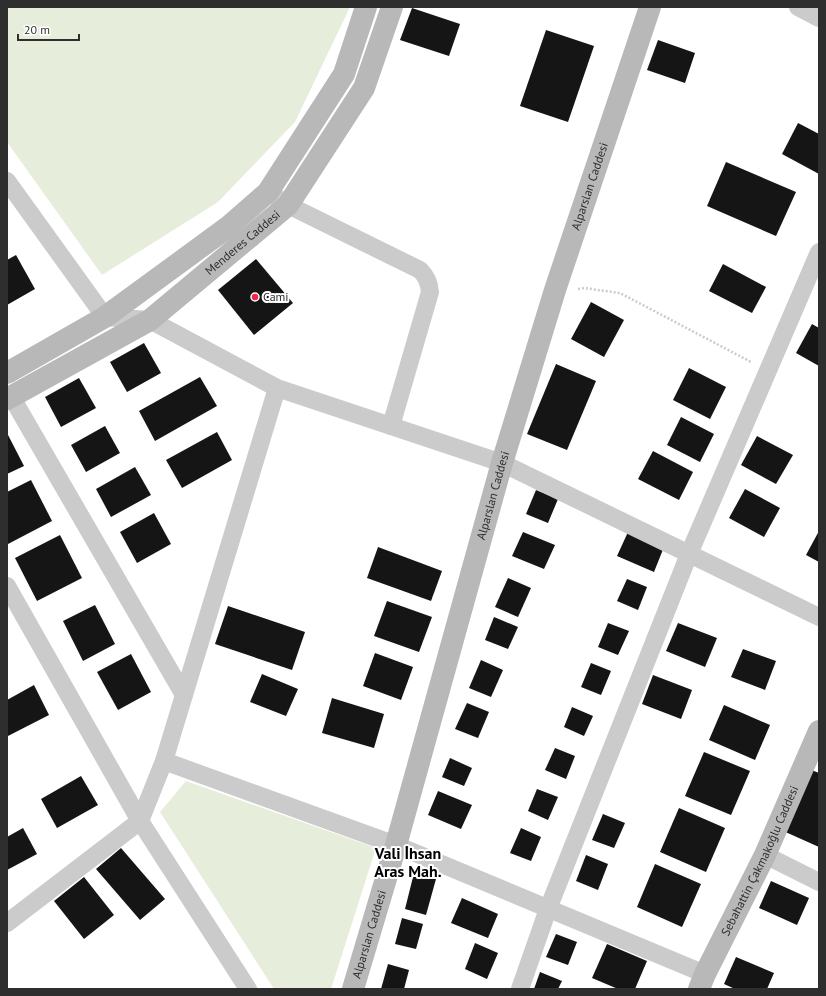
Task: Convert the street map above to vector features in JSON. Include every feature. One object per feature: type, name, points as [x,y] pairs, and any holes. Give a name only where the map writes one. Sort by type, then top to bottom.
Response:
[{"type":"main road","name":"Menderes Caddesi","points":[[7,373],[105,317],[228,228],[268,192],[344,74],[366,7]]},
{"type":"main road","name":"Menderes Caddesi","points":[[9,397],[150,320],[288,205],[364,88],[392,7]]},
{"type":"main road","name":"Alparslan Caddesi","points":[[354,989],[396,845],[502,463],[555,290],[650,7]]},
{"type":"main road","name":"Sebahattin Çakmakoğlu Caddesi","points":[[702,982],[765,855],[819,731]]},
{"type":"street","points":[[798,7],[819,18]]},
{"type":"street","points":[[7,181],[105,317],[150,320],[277,388],[502,463],[819,617]]},
{"type":"street","points":[[268,192],[288,205],[420,270],[426,276],[430,284],[430,292],[391,426]]},
{"type":"street","points":[[520,989],[548,909],[689,554],[819,252]]},
{"type":"street","points":[[7,923],[140,821],[164,761],[277,388]]},
{"type":"street","points":[[9,397],[184,695]]},
{"type":"street","points":[[7,586],[140,821],[248,989]]},
{"type":"street","points":[[164,761],[396,845],[548,909],[702,982]]},
{"type":"street","points":[[765,855],[819,882]]},
{"type":"path","points":[[555,290],[584,288],[620,293],[768,371]]},
{"type":"green space","points":[[7,7],[350,7],[295,122],[218,202],[102,275],[7,142]]},
{"type":"green space","points":[[186,781],[376,848],[331,989],[274,989],[160,812]]},
{"type":"building","points":[[412,8],[460,24],[449,56],[400,40]]},
{"type":"building","points":[[546,30],[594,46],[568,122],[520,106]]},
{"type":"building","points":[[658,40],[695,53],[685,83],[647,70]]},
{"type":"building","points":[[798,123],[819,134],[819,174],[782,154]]},
{"type":"building","points":[[726,162],[796,192],[776,236],[707,206]]},
{"type":"building","points":[[16,255],[35,289],[7,305],[7,260]]},
{"type":"building","name":"Cami","points":[[256,259],[293,303],[254,335],[218,290]]},
{"type":"building","points":[[723,264],[766,287],[752,313],[709,291]]},
{"type":"building","points":[[591,302],[624,320],[604,357],[571,339]]},
{"type":"building","points":[[812,324],[819,328],[819,366],[796,353]]},
{"type":"building","points":[[144,343],[161,373],[127,392],[110,362]]},
{"type":"building","points":[[556,364],[596,381],[567,450],[527,434]]},
{"type":"building","points":[[689,368],[726,387],[710,419],[673,400]]},
{"type":"building","points":[[200,377],[217,406],[155,441],[139,411]]},
{"type":"building","points":[[79,378],[96,408],[61,427],[45,397]]},
{"type":"building","points":[[681,417],[714,434],[700,462],[667,445]]},
{"type":"building","points":[[105,426],[120,453],[86,472],[71,445]]},
{"type":"building","points":[[217,432],[232,460],[182,488],[166,460]]},
{"type":"building","points":[[7,433],[24,466],[7,474]]},
{"type":"building","points":[[757,436],[793,455],[776,484],[741,465]]},
{"type":"building","points":[[653,451],[693,472],[679,500],[638,479]]},
{"type":"building","points":[[135,467],[151,495],[111,517],[96,489]]},
{"type":"building","points":[[31,480],[52,521],[8,544],[7,492]]},
{"type":"building","points":[[745,489],[780,508],[764,537],[729,518]]},
{"type":"building","points":[[536,490],[558,499],[548,523],[526,514]]},
{"type":"building","points":[[154,513],[171,544],[137,563],[120,532]]},
{"type":"building","points":[[819,531],[819,562],[806,555]]},
{"type":"building","points":[[523,532],[555,545],[544,569],[512,556]]},
{"type":"building","points":[[628,532],[664,547],[654,572],[617,556]]},
{"type":"building","points":[[60,535],[82,578],[37,601],[15,558]]},
{"type":"building","points":[[378,547],[442,571],[431,601],[367,578]]},
{"type":"building","points":[[508,578],[531,588],[518,617],[495,607]]},
{"type":"building","points":[[627,579],[647,587],[638,610],[617,601]]},
{"type":"building","points":[[387,601],[432,617],[419,652],[374,636]]},
{"type":"building","points":[[95,605],[115,644],[83,661],[63,621]]},
{"type":"building","points":[[228,606],[305,632],[292,670],[215,644]]},
{"type":"building","points":[[494,617],[518,627],[508,649],[485,640]]},
{"type":"building","points":[[608,623],[629,631],[618,655],[598,647]]},
{"type":"building","points":[[678,623],[717,638],[705,667],[666,651]]},
{"type":"building","points":[[743,649],[776,661],[765,690],[731,677]]},
{"type":"building","points":[[375,653],[413,667],[401,700],[363,686]]},
{"type":"building","points":[[131,654],[151,692],[118,710],[97,672]]},
{"type":"building","points":[[481,660],[503,670],[491,697],[469,688]]},
{"type":"building","points":[[591,663],[611,671],[601,695],[581,687]]},
{"type":"building","points":[[262,674],[298,689],[286,716],[250,702]]},
{"type":"building","points":[[653,675],[692,690],[681,719],[642,704]]},
{"type":"building","points":[[34,685],[49,715],[8,736],[7,700]]},
{"type":"building","points":[[332,698],[384,714],[374,748],[322,733]]},
{"type":"building","points":[[467,703],[489,712],[478,738],[455,729]]},
{"type":"building","points":[[724,705],[770,725],[755,760],[709,740]]},
{"type":"building","points":[[572,707],[593,716],[584,736],[564,727]]},
{"type":"building","points":[[555,748],[575,756],[566,779],[545,770]]},
{"type":"building","points":[[704,752],[750,771],[731,815],[685,796]]},
{"type":"building","points":[[450,758],[472,768],[464,786],[442,777]]},
{"type":"building","points":[[809,769],[819,773],[819,847],[781,830]]},
{"type":"building","points":[[81,776],[98,805],[57,828],[41,799]]},
{"type":"building","points":[[537,789],[558,797],[548,820],[528,811]]},
{"type":"building","points":[[438,791],[472,805],[461,829],[428,815]]},
{"type":"building","points":[[679,808],[725,828],[706,872],[660,852]]},
{"type":"building","points":[[603,814],[625,823],[614,848],[592,840]]},
{"type":"building","points":[[23,828],[37,854],[7,870],[7,837]]},
{"type":"building","points":[[521,828],[541,837],[531,861],[510,853]]},
{"type":"building","points":[[121,848],[165,899],[140,920],[96,869]]},
{"type":"building","points":[[586,855],[608,864],[598,890],[576,881]]},
{"type":"building","points":[[655,864],[701,884],[682,927],[637,907]]},
{"type":"building","points":[[414,873],[436,879],[426,915],[405,909]]},
{"type":"building","points":[[84,877],[114,915],[84,939],[54,901]]},
{"type":"building","points":[[771,881],[809,898],[797,925],[759,908]]},
{"type":"building","points":[[462,898],[498,914],[488,938],[451,923]]},
{"type":"building","points":[[402,918],[423,924],[416,949],[395,944]]},
{"type":"building","points":[[556,934],[577,942],[568,965],[546,957]]},
{"type":"building","points":[[475,943],[498,953],[487,979],[465,969]]},
{"type":"building","points":[[607,944],[647,961],[635,989],[618,989],[592,978]]},
{"type":"building","points":[[736,957],[774,973],[767,989],[735,989],[724,984]]},
{"type":"building","points":[[388,964],[409,970],[404,989],[381,989]]},
{"type":"building","points":[[540,972],[562,981],[558,989],[534,989]]},
{"type":"place","name":"Cami","points":[[255,297]]},
{"type":"district","name":"Vali İhsan Aras Mah.","points":[[408,862]]}]
